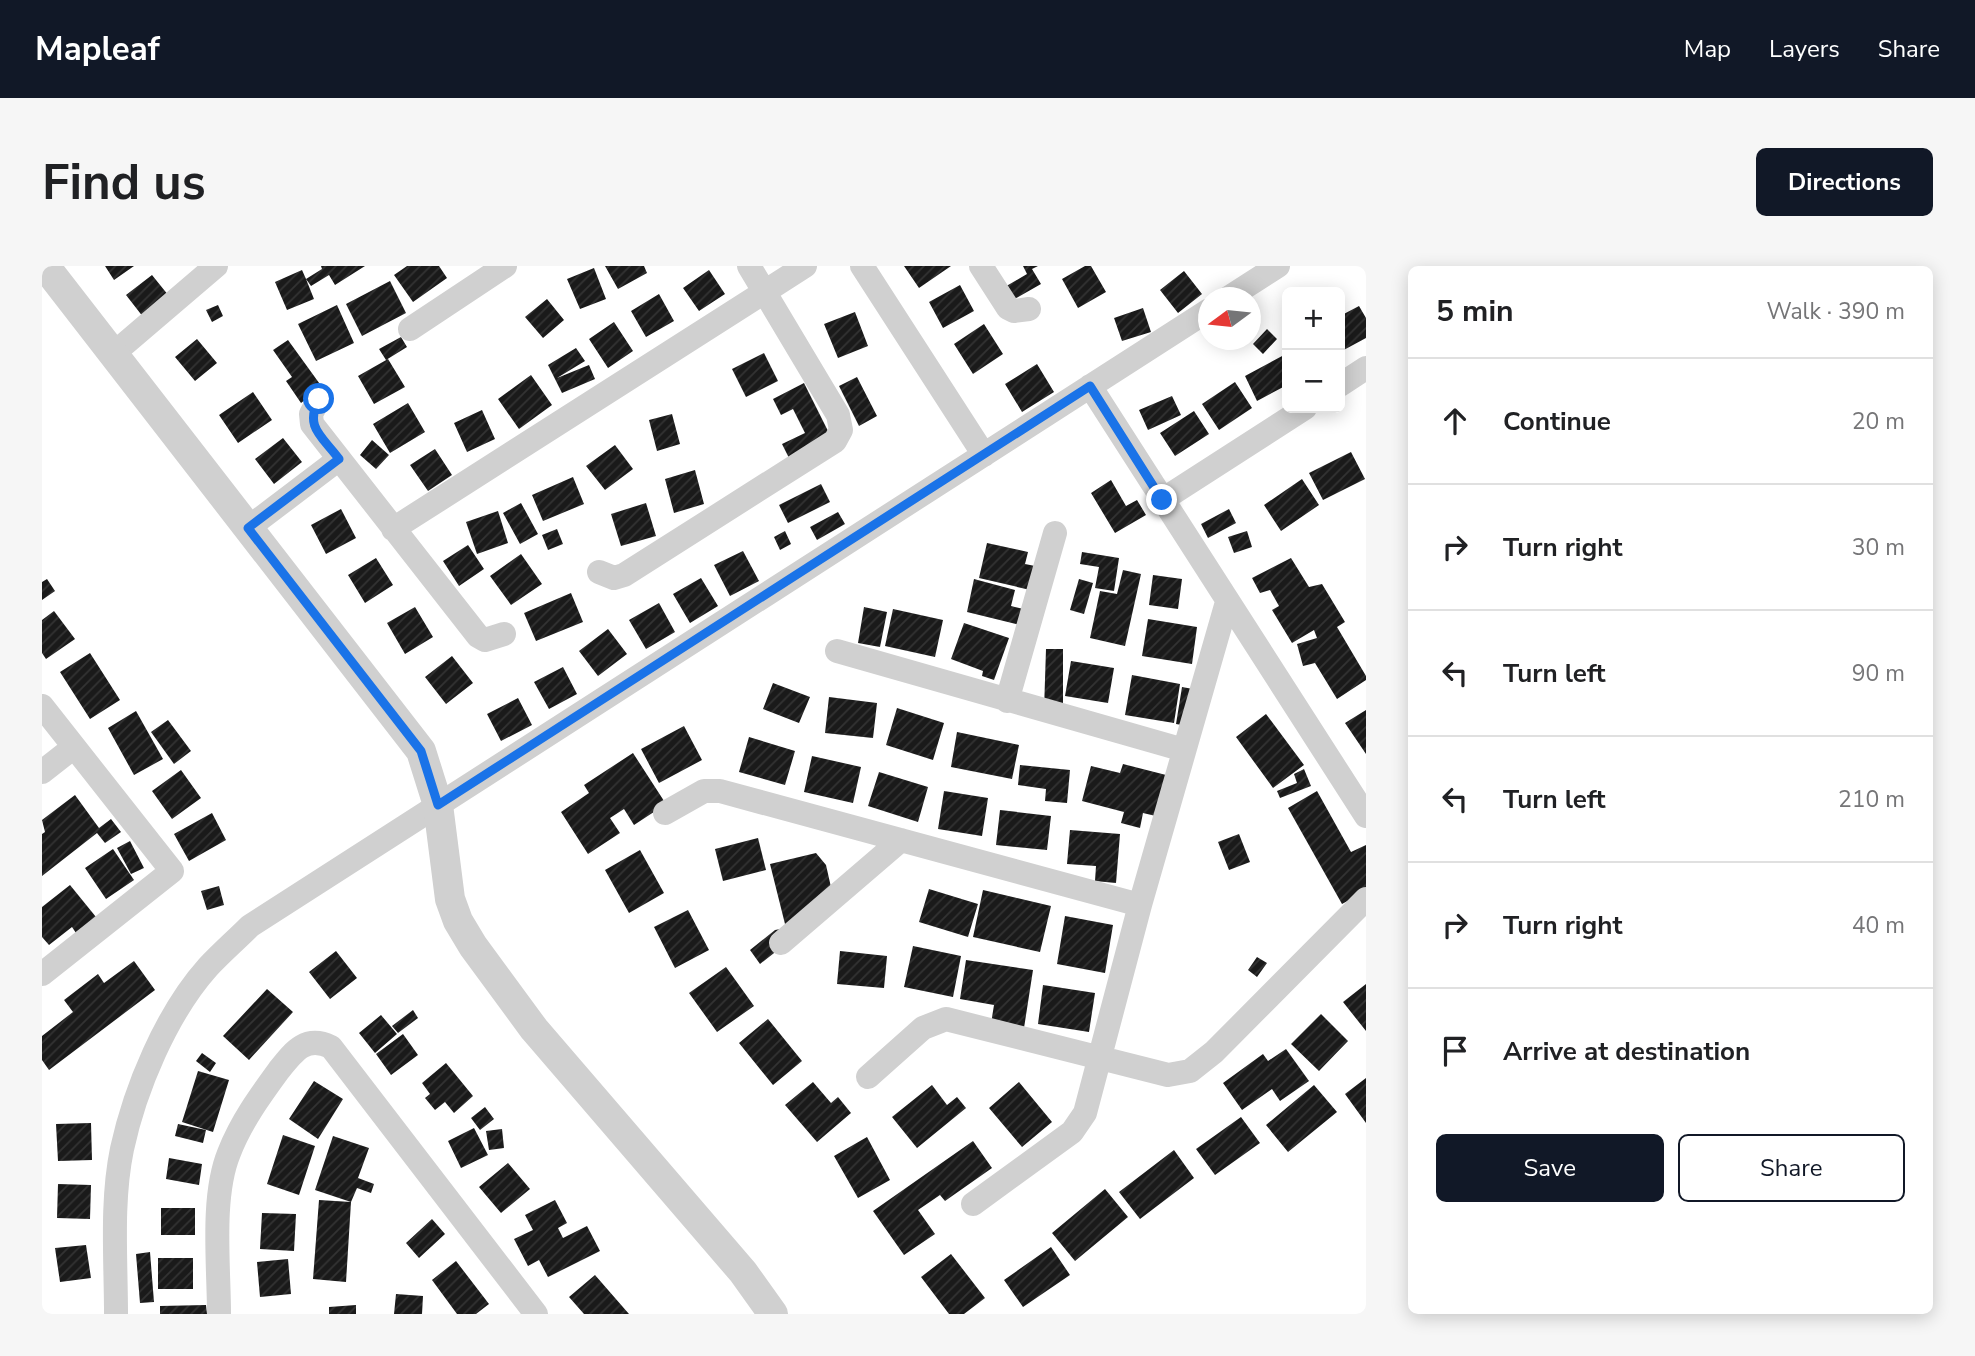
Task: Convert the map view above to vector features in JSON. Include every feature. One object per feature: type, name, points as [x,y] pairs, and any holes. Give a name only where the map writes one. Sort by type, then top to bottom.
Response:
[{"type":"street","points":[[45,266],[421,751],[438,805],[450,898],[458,921],[473,946],[534,1029],[743,1272],[773,1314]]},
{"type":"street","points":[[113,354],[186,276],[216,266]]},
{"type":"street","points":[[410,328],[505,266]]},
{"type":"street","points":[[599,572],[614,578],[624,575],[835,440],[841,430],[838,415],[749,266]]},
{"type":"street","points":[[393,529],[805,266]]},
{"type":"street","points":[[862,266],[984,455]]},
{"type":"street","points":[[981,266],[1008,308],[1014,311],[1029,309]]},
{"type":"street","points":[[1245,287],[1278,266]]},
{"type":"street","points":[[116,1314],[116,1212],[122,1151],[140,1084],[174,1017],[206,969],[250,926],[1198,317]]},
{"type":"street","points":[[1345,382],[1366,368]]},
{"type":"street","points":[[1090,386],[1366,817]]},
{"type":"street","points":[[319,399],[311,414],[313,424],[393,529],[478,636],[485,640],[504,634]]},
{"type":"street","points":[[1162,500],[1296,413]]},
{"type":"street","points":[[248,528],[339,459]]},
{"type":"street","points":[[1007,701],[1055,533]]},
{"type":"street","points":[[973,1204],[1080,1123],[1101,1057],[1140,905],[1227,602]]},
{"type":"street","points":[[837,651],[1184,750]]},
{"type":"street","points":[[42,706],[172,871],[42,974]]},
{"type":"street","points":[[42,772],[74,747]]},
{"type":"street","points":[[665,813],[704,791],[720,791],[1140,905]]},
{"type":"street","points":[[781,943],[901,841]]},
{"type":"street","points":[[868,1077],[923,1028],[946,1018],[1168,1075],[1190,1070],[1214,1052],[1366,899]]},
{"type":"street","points":[[219,1314],[220,1203],[228,1155],[253,1105],[295,1050],[307,1043],[320,1042],[331,1047],[536,1314]]},
{"type":"building","points":[[105,266],[134,266],[114,280]]},
{"type":"building","points":[[321,266],[365,266],[335,285],[329,275],[311,286],[306,279],[322,269]]},
{"type":"building","points":[[407,266],[439,266],[447,278],[413,302],[394,275]]},
{"type":"building","points":[[605,266],[644,266],[647,273],[618,289]]},
{"type":"building","points":[[904,266],[951,266],[919,288]]},
{"type":"building","points":[[1023,266],[1038,266],[1032,269],[1041,284],[1011,301],[1003,288],[1027,274]]},
{"type":"building","points":[[1085,266],[1091,266],[1106,292],[1078,308],[1062,279]]},
{"type":"building","points":[[594,268],[606,299],[580,309],[567,279]]},
{"type":"building","points":[[302,270],[314,299],[287,310],[275,282]]},
{"type":"building","points":[[709,270],[725,294],[699,311],[683,288]]},
{"type":"building","points":[[1184,271],[1198,289],[1198,297],[1178,313],[1160,290]]},
{"type":"building","points":[[152,275],[173,301],[147,322],[126,295]]},
{"type":"building","points":[[390,281],[406,313],[362,336],[346,304]]},
{"type":"building","points":[[960,285],[974,311],[943,328],[929,302]]},
{"type":"building","points":[[659,294],[674,321],[646,337],[631,311]]},
{"type":"building","points":[[547,299],[564,320],[543,338],[525,317]]},
{"type":"building","points":[[218,305],[223,316],[212,322],[206,310]]},
{"type":"building","points":[[337,305],[354,343],[316,361],[298,324]]},
{"type":"building","points":[[1359,306],[1366,318],[1366,338],[1345,349],[1345,313]]},
{"type":"building","points":[[1143,308],[1151,332],[1122,341],[1114,318]]},
{"type":"building","points":[[855,312],[868,346],[838,358],[824,324]]},
{"type":"building","points":[[614,322],[633,351],[608,368],[589,339]]},
{"type":"building","points":[[984,324],[1003,354],[973,374],[954,344]]},
{"type":"building","points":[[1267,329],[1277,339],[1263,354],[1259,350],[1261,335]]},
{"type":"building","points":[[401,337],[407,347],[386,360],[379,349]]},
{"type":"building","points":[[197,339],[217,363],[195,381],[175,357]]},
{"type":"building","points":[[288,340],[322,387],[301,403],[286,381],[292,377],[273,350]]},
{"type":"building","points":[[576,348],[585,361],[557,378],[589,365],[595,379],[562,393],[548,365]]},
{"type":"building","points":[[764,353],[778,381],[746,397],[732,369]]},
{"type":"building","points":[[1282,356],[1282,388],[1257,401],[1245,376]]},
{"type":"building","points":[[388,359],[405,387],[374,404],[358,376]]},
{"type":"building","points":[[1037,364],[1054,392],[1022,412],[1005,384]]},
{"type":"building","points":[[531,375],[552,405],[519,429],[498,399]]},
{"type":"building","points":[[857,377],[877,416],[859,426],[839,386]]},
{"type":"building","points":[[1235,382],[1252,408],[1219,430],[1202,404]]},
{"type":"building","points":[[804,383],[835,445],[793,466],[782,444],[805,433],[793,409],[781,415],[773,399]]},
{"type":"building","points":[[253,392],[272,420],[238,443],[219,415]]},
{"type":"building","points":[[1172,396],[1181,415],[1148,430],[1139,410]]},
{"type":"building","points":[[408,403],[425,432],[390,453],[373,424]]},
{"type":"building","points":[[482,410],[495,439],[467,452],[454,423]]},
{"type":"building","points":[[1194,411],[1209,434],[1175,456],[1160,433]]},
{"type":"building","points":[[672,414],[680,444],[657,451],[649,420]]},
{"type":"building","points":[[283,438],[302,462],[274,484],[255,459]]},
{"type":"building","points":[[372,440],[389,455],[376,469],[360,455]]},
{"type":"building","points":[[615,445],[633,469],[605,490],[586,466]]},
{"type":"building","points":[[435,449],[452,475],[428,491],[410,465]]},
{"type":"building","points":[[1351,452],[1365,479],[1323,500],[1309,473]]},
{"type":"building","points":[[695,470],[704,504],[674,513],[665,479]]},
{"type":"building","points":[[573,477],[584,504],[543,521],[532,495]]},
{"type":"building","points":[[1302,479],[1319,505],[1281,531],[1264,505]]},
{"type":"building","points":[[1111,480],[1126,506],[1137,500],[1146,515],[1115,533],[1091,493]]},
{"type":"building","points":[[821,484],[830,502],[788,523],[779,505]]},
{"type":"building","points":[[521,503],[538,534],[520,544],[503,513]]},
{"type":"building","points":[[646,503],[656,536],[621,546],[611,514]]},
{"type":"building","points":[[341,509],[356,538],[326,554],[311,525]]},
{"type":"building","points":[[1229,509],[1236,523],[1208,538],[1201,524]]},
{"type":"building","points":[[498,511],[508,543],[477,554],[466,522]]},
{"type":"building","points":[[838,512],[845,524],[817,540],[810,527]]},
{"type":"building","points":[[557,529],[563,544],[548,550],[542,535]]},
{"type":"building","points":[[785,531],[791,544],[780,550],[774,537]]},
{"type":"building","points":[[1247,531],[1252,547],[1234,553],[1228,537]]},
{"type":"building","points":[[987,543],[1028,552],[1025,564],[1045,568],[1039,592],[979,578]]},
{"type":"building","points":[[468,545],[484,569],[459,586],[443,561]]},
{"type":"building","points":[[743,551],[759,581],[730,596],[714,565]]},
{"type":"building","points":[[1082,552],[1119,558],[1114,591],[1095,588],[1099,567],[1080,564]]},
{"type":"building","points":[[521,554],[542,584],[511,605],[490,576]]},
{"type":"building","points":[[376,558],[393,585],[365,603],[348,575]]},
{"type":"building","points":[[1291,558],[1309,587],[1322,584],[1345,622],[1337,627],[1366,676],[1366,680],[1337,699],[1315,663],[1303,666],[1297,644],[1317,638],[1314,630],[1292,643],[1272,610],[1279,606],[1270,590],[1260,593],[1252,578]]},
{"type":"building","points":[[1123,570],[1141,574],[1125,646],[1090,638],[1100,591],[1117,594]]},
{"type":"building","points":[[1153,575],[1182,579],[1178,609],[1149,605]]},
{"type":"building","points":[[701,578],[718,606],[690,623],[673,594]]},
{"type":"building","points":[[47,579],[55,591],[42,600],[42,582]]},
{"type":"building","points":[[974,579],[1015,590],[1011,606],[1032,611],[1028,627],[967,612]]},
{"type":"building","points":[[1079,579],[1093,583],[1084,614],[1070,610]]},
{"type":"building","points":[[571,593],[583,622],[536,641],[524,613]]},
{"type":"building","points":[[659,603],[675,632],[646,649],[629,620]]},
{"type":"building","points":[[415,607],[433,637],[405,654],[387,623]]},
{"type":"building","points":[[864,607],[887,612],[880,647],[858,643]]},
{"type":"building","points":[[893,609],[943,620],[935,657],[885,646]]},
{"type":"building","points":[[54,611],[75,639],[46,659],[42,653],[42,620]]},
{"type":"building","points":[[1148,619],[1197,627],[1192,664],[1142,656]]},
{"type":"building","points":[[964,623],[1009,638],[994,680],[982,676],[983,671],[951,659]]},
{"type":"building","points":[[608,629],[627,654],[598,676],[579,651]]},
{"type":"building","points":[[1046,649],[1063,649],[1063,711],[1044,710]]},
{"type":"building","points":[[90,653],[120,700],[90,719],[60,672]]},
{"type":"building","points":[[452,656],[473,683],[446,704],[425,677]]},
{"type":"building","points":[[1071,661],[1114,668],[1108,703],[1065,696]]},
{"type":"building","points":[[563,667],[577,694],[549,709],[534,682]]},
{"type":"building","points":[[1132,675],[1180,684],[1174,723],[1125,715]]},
{"type":"building","points":[[773,683],[810,697],[799,723],[763,709]]},
{"type":"building","points":[[1182,687],[1193,689],[1187,726],[1176,724]]},
{"type":"building","points":[[829,697],[877,703],[873,738],[825,733]]},
{"type":"building","points":[[518,698],[532,725],[501,741],[487,714]]},
{"type":"building","points":[[897,708],[944,723],[933,760],[886,745]]},
{"type":"building","points":[[1366,710],[1366,754],[1345,723]]},
{"type":"building","points":[[136,711],[163,759],[134,775],[108,728]]},
{"type":"building","points":[[1266,714],[1304,765],[1273,788],[1236,737]]},
{"type":"building","points":[[168,720],[191,751],[174,764],[151,732]]},
{"type":"building","points":[[684,726],[702,760],[659,783],[641,749]]},
{"type":"building","points":[[957,732],[1019,745],[1012,779],[951,767]]},
{"type":"building","points":[[749,737],[795,751],[785,785],[739,772]]},
{"type":"building","points":[[633,753],[666,804],[634,825],[624,809],[610,818],[620,833],[588,854],[561,812],[589,793],[584,785]]},
{"type":"building","points":[[812,756],[861,767],[853,803],[804,792]]},
{"type":"building","points":[[1123,764],[1170,776],[1160,817],[1143,813],[1140,828],[1121,823],[1124,812],[1082,801],[1091,766],[1120,773]]},
{"type":"building","points":[[1020,765],[1070,770],[1067,803],[1045,801],[1046,789],[1018,785]]},
{"type":"building","points":[[1304,769],[1311,786],[1280,798],[1277,791],[1297,783],[1294,774]]},
{"type":"building","points":[[181,770],[201,798],[172,819],[152,791]]},
{"type":"building","points":[[879,772],[928,787],[918,822],[868,806]]},
{"type":"building","points":[[944,791],[988,798],[982,836],[938,829]]},
{"type":"building","points":[[1317,791],[1351,852],[1366,845],[1366,891],[1342,904],[1288,808]]},
{"type":"building","points":[[75,795],[99,828],[111,819],[121,832],[105,843],[97,833],[42,876],[42,834],[45,832],[42,820]]},
{"type":"building","points":[[1000,810],[1051,816],[1047,850],[996,845]]},
{"type":"building","points":[[212,813],[226,840],[189,861],[174,834]]},
{"type":"building","points":[[1070,830],[1120,834],[1116,883],[1095,881],[1096,866],[1067,864]]},
{"type":"building","points":[[1239,834],[1250,862],[1229,870],[1218,842]]},
{"type":"building","points":[[758,838],[766,870],[723,881],[715,849]]},
{"type":"building","points":[[130,841],[144,868],[131,874],[117,848]]},
{"type":"building","points":[[113,849],[134,880],[106,899],[85,868]]},
{"type":"building","points":[[640,850],[664,893],[629,913],[605,870]]},
{"type":"building","points":[[816,853],[826,865],[835,905],[760,964],[750,950],[775,930],[786,928],[770,864]]},
{"type":"building","points":[[70,885],[96,917],[76,933],[72,927],[49,945],[42,937],[42,907]]},
{"type":"building","points":[[219,886],[224,905],[207,910],[201,891]]},
{"type":"building","points":[[929,889],[978,904],[968,937],[919,922]]},
{"type":"building","points":[[983,890],[1051,906],[1040,952],[973,937]]},
{"type":"building","points":[[688,910],[709,950],[675,968],[654,927]]},
{"type":"building","points":[[1065,916],[1113,925],[1105,973],[1057,964]]},
{"type":"building","points":[[913,946],[961,956],[953,997],[904,987]]},
{"type":"building","points":[[336,951],[357,978],[330,999],[309,972]]},
{"type":"building","points":[[840,951],[887,956],[884,988],[837,984]]},
{"type":"building","points":[[1257,957],[1267,963],[1257,977],[1248,970]]},
{"type":"building","points":[[966,960],[1033,970],[1022,1041],[989,1036],[994,1005],[960,999]]},
{"type":"building","points":[[134,961],[155,990],[49,1070],[42,1060],[42,1036],[73,1012],[64,1000],[98,974],[104,983]]},
{"type":"building","points":[[726,967],[754,1006],[717,1032],[689,993]]},
{"type":"building","points":[[1366,984],[1366,1031],[1343,1002]]},
{"type":"building","points":[[1043,985],[1095,993],[1089,1032],[1038,1024]]},
{"type":"building","points":[[267,989],[293,1012],[249,1060],[223,1036]]},
{"type":"building","points":[[413,1010],[418,1018],[398,1033],[392,1026]]},
{"type":"building","points":[[1321,1014],[1348,1041],[1319,1071],[1291,1044]]},
{"type":"building","points":[[381,1015],[397,1034],[375,1053],[359,1033]]},
{"type":"building","points":[[768,1019],[802,1061],[773,1085],[739,1043]]},
{"type":"building","points":[[403,1034],[418,1055],[391,1075],[376,1054]]},
{"type":"building","points":[[1286,1049],[1309,1081],[1280,1101],[1272,1089],[1242,1110],[1223,1083],[1263,1054],[1268,1061]]},
{"type":"building","points":[[202,1053],[216,1063],[210,1072],[196,1061]]},
{"type":"building","points":[[446,1063],[473,1096],[454,1113],[445,1102],[435,1110],[425,1098],[430,1094],[422,1083]]},
{"type":"building","points":[[198,1071],[229,1080],[213,1132],[182,1122]]},
{"type":"building","points":[[1366,1078],[1366,1123],[1345,1094]]},
{"type":"building","points":[[314,1081],[343,1099],[318,1139],[289,1119]]},
{"type":"building","points":[[813,1082],[831,1103],[838,1097],[851,1113],[817,1142],[785,1105]]},
{"type":"building","points":[[1019,1082],[1052,1122],[1022,1147],[989,1108]]},
{"type":"building","points":[[932,1085],[947,1105],[957,1097],[966,1108],[917,1148],[892,1117]]},
{"type":"building","points":[[1314,1085],[1337,1112],[1288,1152],[1266,1125]]},
{"type":"building","points":[[485,1107],[494,1119],[480,1130],[471,1118]]},
{"type":"building","points":[[1241,1117],[1260,1143],[1215,1175],[1196,1149]]},
{"type":"building","points":[[91,1123],[92,1160],[58,1161],[56,1124]]},
{"type":"building","points":[[178,1124],[206,1130],[203,1143],[175,1136]]},
{"type":"building","points":[[474,1128],[488,1155],[461,1168],[448,1141]]},
{"type":"building","points":[[502,1129],[504,1148],[489,1150],[486,1131]]},
{"type":"building","points":[[283,1135],[315,1146],[299,1195],[267,1184]]},
{"type":"building","points":[[333,1136],[369,1148],[358,1178],[374,1184],[371,1193],[357,1188],[351,1202],[315,1190]]},
{"type":"building","points":[[867,1137],[890,1180],[858,1198],[834,1156]]},
{"type":"building","points":[[973,1141],[992,1168],[945,1201],[940,1195],[918,1210],[935,1234],[904,1255],[873,1211]]},
{"type":"building","points":[[1174,1150],[1194,1178],[1140,1219],[1119,1192]]},
{"type":"building","points":[[169,1158],[202,1164],[199,1185],[166,1179]]},
{"type":"building","points":[[508,1163],[530,1189],[501,1213],[479,1187]]},
{"type":"building","points":[[58,1184],[91,1185],[90,1219],[57,1218]]},
{"type":"building","points":[[1105,1189],[1128,1217],[1075,1261],[1052,1233]]},
{"type":"building","points":[[319,1200],[351,1202],[346,1282],[313,1279]]},
{"type":"building","points":[[555,1200],[567,1223],[558,1228],[563,1238],[587,1226],[600,1251],[548,1277],[539,1260],[528,1266],[514,1239],[533,1230],[525,1215]]},
{"type":"building","points":[[161,1208],[195,1208],[195,1235],[161,1235]]},
{"type":"building","points":[[262,1213],[296,1214],[294,1251],[260,1249]]},
{"type":"building","points":[[432,1219],[445,1234],[419,1258],[406,1243]]},
{"type":"building","points":[[86,1245],[91,1278],[60,1282],[55,1248]]},
{"type":"building","points":[[1051,1247],[1070,1275],[1023,1307],[1004,1280]]},
{"type":"building","points":[[150,1252],[154,1302],[140,1303],[136,1254]]},
{"type":"building","points":[[951,1254],[985,1298],[964,1314],[949,1314],[921,1277]]},
{"type":"building","points":[[158,1258],[193,1258],[193,1289],[158,1289]]},
{"type":"building","points":[[288,1259],[291,1294],[260,1297],[257,1262]]},
{"type":"building","points":[[456,1261],[489,1304],[476,1314],[457,1314],[432,1280]]},
{"type":"building","points":[[595,1275],[629,1314],[584,1314],[569,1297]]},
{"type":"building","points":[[396,1294],[423,1296],[422,1314],[394,1314]]},
{"type":"building","points":[[206,1305],[207,1314],[160,1314],[160,1306]]},
{"type":"building","points":[[356,1305],[356,1314],[329,1314],[329,1307]]},
{"type":"route","points":[[319,399],[311,414],[313,424],[339,459],[248,528],[421,751],[431,775],[438,805],[1090,386],[1162,500]]}]
